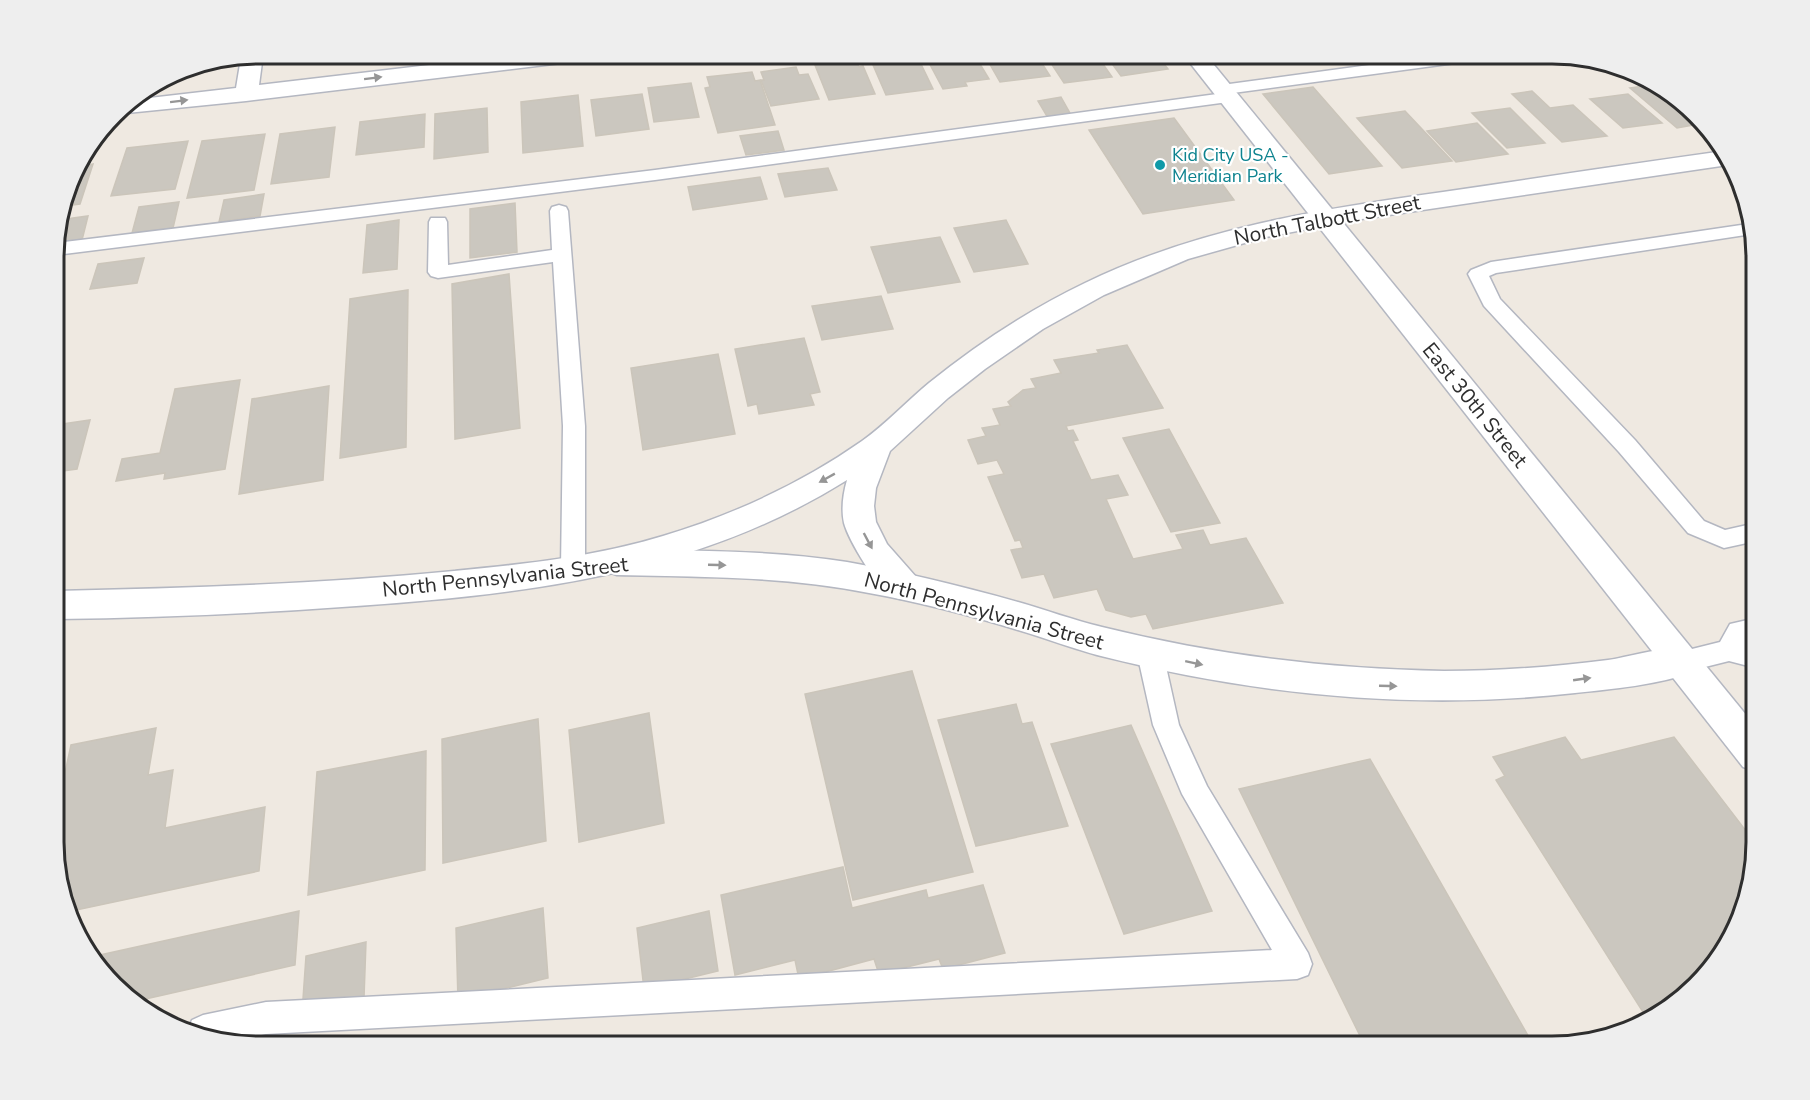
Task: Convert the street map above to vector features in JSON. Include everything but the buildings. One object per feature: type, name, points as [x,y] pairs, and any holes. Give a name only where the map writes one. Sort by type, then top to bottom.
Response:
[{"type":"street","name":"East 30th Street","points":[[1202,64],[1745,741]]},
{"type":"street","points":[[246,93],[250,65]]},
{"type":"street","points":[[140,106],[486,65]]},
{"type":"street","name":"North Talbott Street","points":[[616,562],[671,547],[759,512],[838,472],[877,446],[926,400],[987,352],[1052,311],[1134,271],[1205,245],[1278,225],[1324,216],[1717,159]]},
{"type":"street","points":[[877,446],[864,472],[859,489],[857,505],[861,528],[884,566],[905,587]]},
{"type":"street","name":"North Pennsylvania Street","points":[[64,605],[190,602],[351,593],[521,577],[616,562],[783,568],[844,575],[905,587],[1018,616],[1099,641],[1217,668],[1331,683],[1423,688],[1560,682],[1638,671],[1681,662]]},
{"type":"lane","points":[[65,248],[655,175],[1418,64]]},
{"type":"lane","points":[[559,212],[573,426],[573,568]]},
{"type":"lane","points":[[438,222],[438,272],[561,255]]},
{"type":"lane","points":[[1743,230],[1491,268],[1478,274],[1491,302],[1627,446],[1696,527],[1724,539],[1745,534]]},
{"type":"lane","points":[[1745,630],[1739,631],[1729,650],[1745,655]]},
{"type":"lane","name":"North Pennsylvania Street","points":[[1681,662],[1729,650]]},
{"type":"lane","points":[[210,1029],[266,1018],[1297,964],[1196,794],[1166,725],[1150,653]]},
{"type":"place","name":"Kid City USA - Meridian Park","points":[[1160,165]]}]
